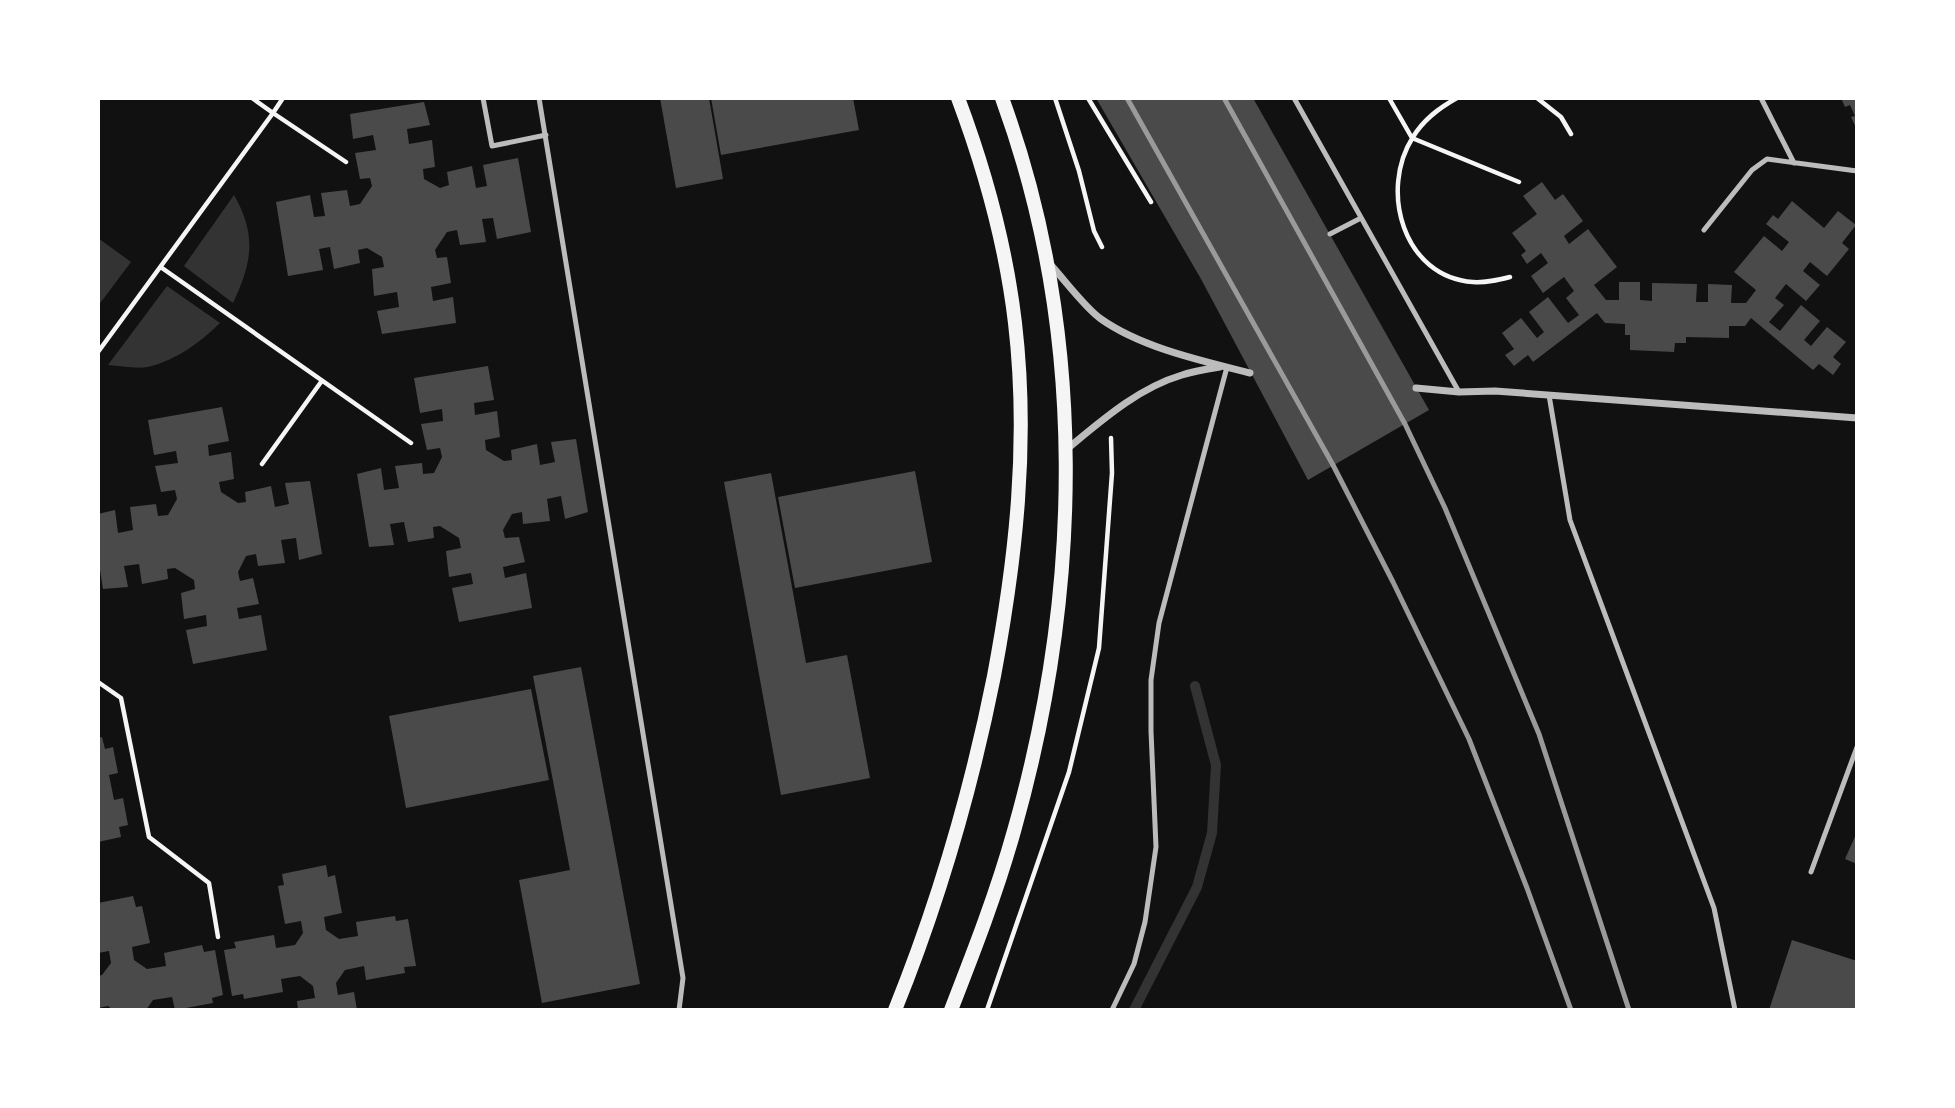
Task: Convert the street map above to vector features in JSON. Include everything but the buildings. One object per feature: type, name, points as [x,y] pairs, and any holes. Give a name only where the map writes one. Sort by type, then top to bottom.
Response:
[{"type":"main road","points":[[895,1010],[938,895],[975,766],[1003,626],[1019,494],[1021,406],[1013,310],[999,232],[972,136],[958,98]]},
{"type":"main road","points":[[951,1010],[986,919],[1015,829],[1041,715],[1060,605],[1066,519],[1065,397],[1058,328],[1034,206],[1002,98]]},
{"type":"street","points":[[1046,260],[1100,319],[1145,342],[1250,373]]},
{"type":"street","points":[[1067,449],[1150,388],[1181,375],[1224,367]]},
{"type":"street","points":[[1416,388],[1459,392],[1495,391],[1857,418]]},
{"type":"lane","points":[[484,98],[492,146],[546,135]]},
{"type":"lane","points":[[539,98],[683,978],[679,1010]]},
{"type":"lane","points":[[1294,98],[1459,392]]},
{"type":"lane","points":[[1761,98],[1794,163]]},
{"type":"lane","points":[[1704,230],[1752,170],[1767,159],[1857,171]]},
{"type":"lane","points":[[1330,234],[1361,218]]},
{"type":"lane","points":[[1112,1010],[1134,964],[1145,922],[1156,847],[1151,680],[1159,623],[1224,367]]},
{"type":"lane","points":[[1549,395],[1570,520],[1714,908],[1735,1010]]},
{"type":"lane","points":[[1811,873],[1857,747]]},
{"type":"path","points":[[251,98],[346,162]]},
{"type":"path","points":[[98,352],[284,98]]},
{"type":"path","points":[[1055,98],[1079,171],[1094,231],[1102,247]]},
{"type":"path","points":[[1088,98],[1152,202]]},
{"type":"path","points":[[1389,98],[1412,138],[1519,182]]},
{"type":"path","points":[[1457,98],[1439,108],[1412,138],[1398,178],[1401,220],[1420,257],[1444,274],[1472,282],[1491,282],[1510,276]]},
{"type":"path","points":[[1537,98],[1561,117],[1571,134]]},
{"type":"path","points":[[162,268],[411,443]]},
{"type":"path","points":[[262,464],[322,382]]},
{"type":"path","points":[[987,1010],[1069,772],[1099,648],[1112,473],[1111,438]]},
{"type":"path","points":[[98,682],[121,698],[149,837],[209,883],[218,937]]},
{"type":"shaded area","points":[[234,195],[246,223],[249,249],[248,262],[233,303],[184,266]]},
{"type":"shaded area","points":[[98,238],[131,262],[98,306]]},
{"type":"shaded area","points":[[167,286],[220,323],[187,350],[158,364],[138,368],[108,365]]},
{"type":"waterway","points":[[1134,1010],[1197,887],[1212,833],[1216,765],[1195,686]]},
{"type":"railway","points":[[1127,98],[1333,465],[1393,582],[1469,739],[1571,1010]]},
{"type":"railway","points":[[1224,98],[1405,424],[1445,508],[1539,734],[1629,1010]]}]
